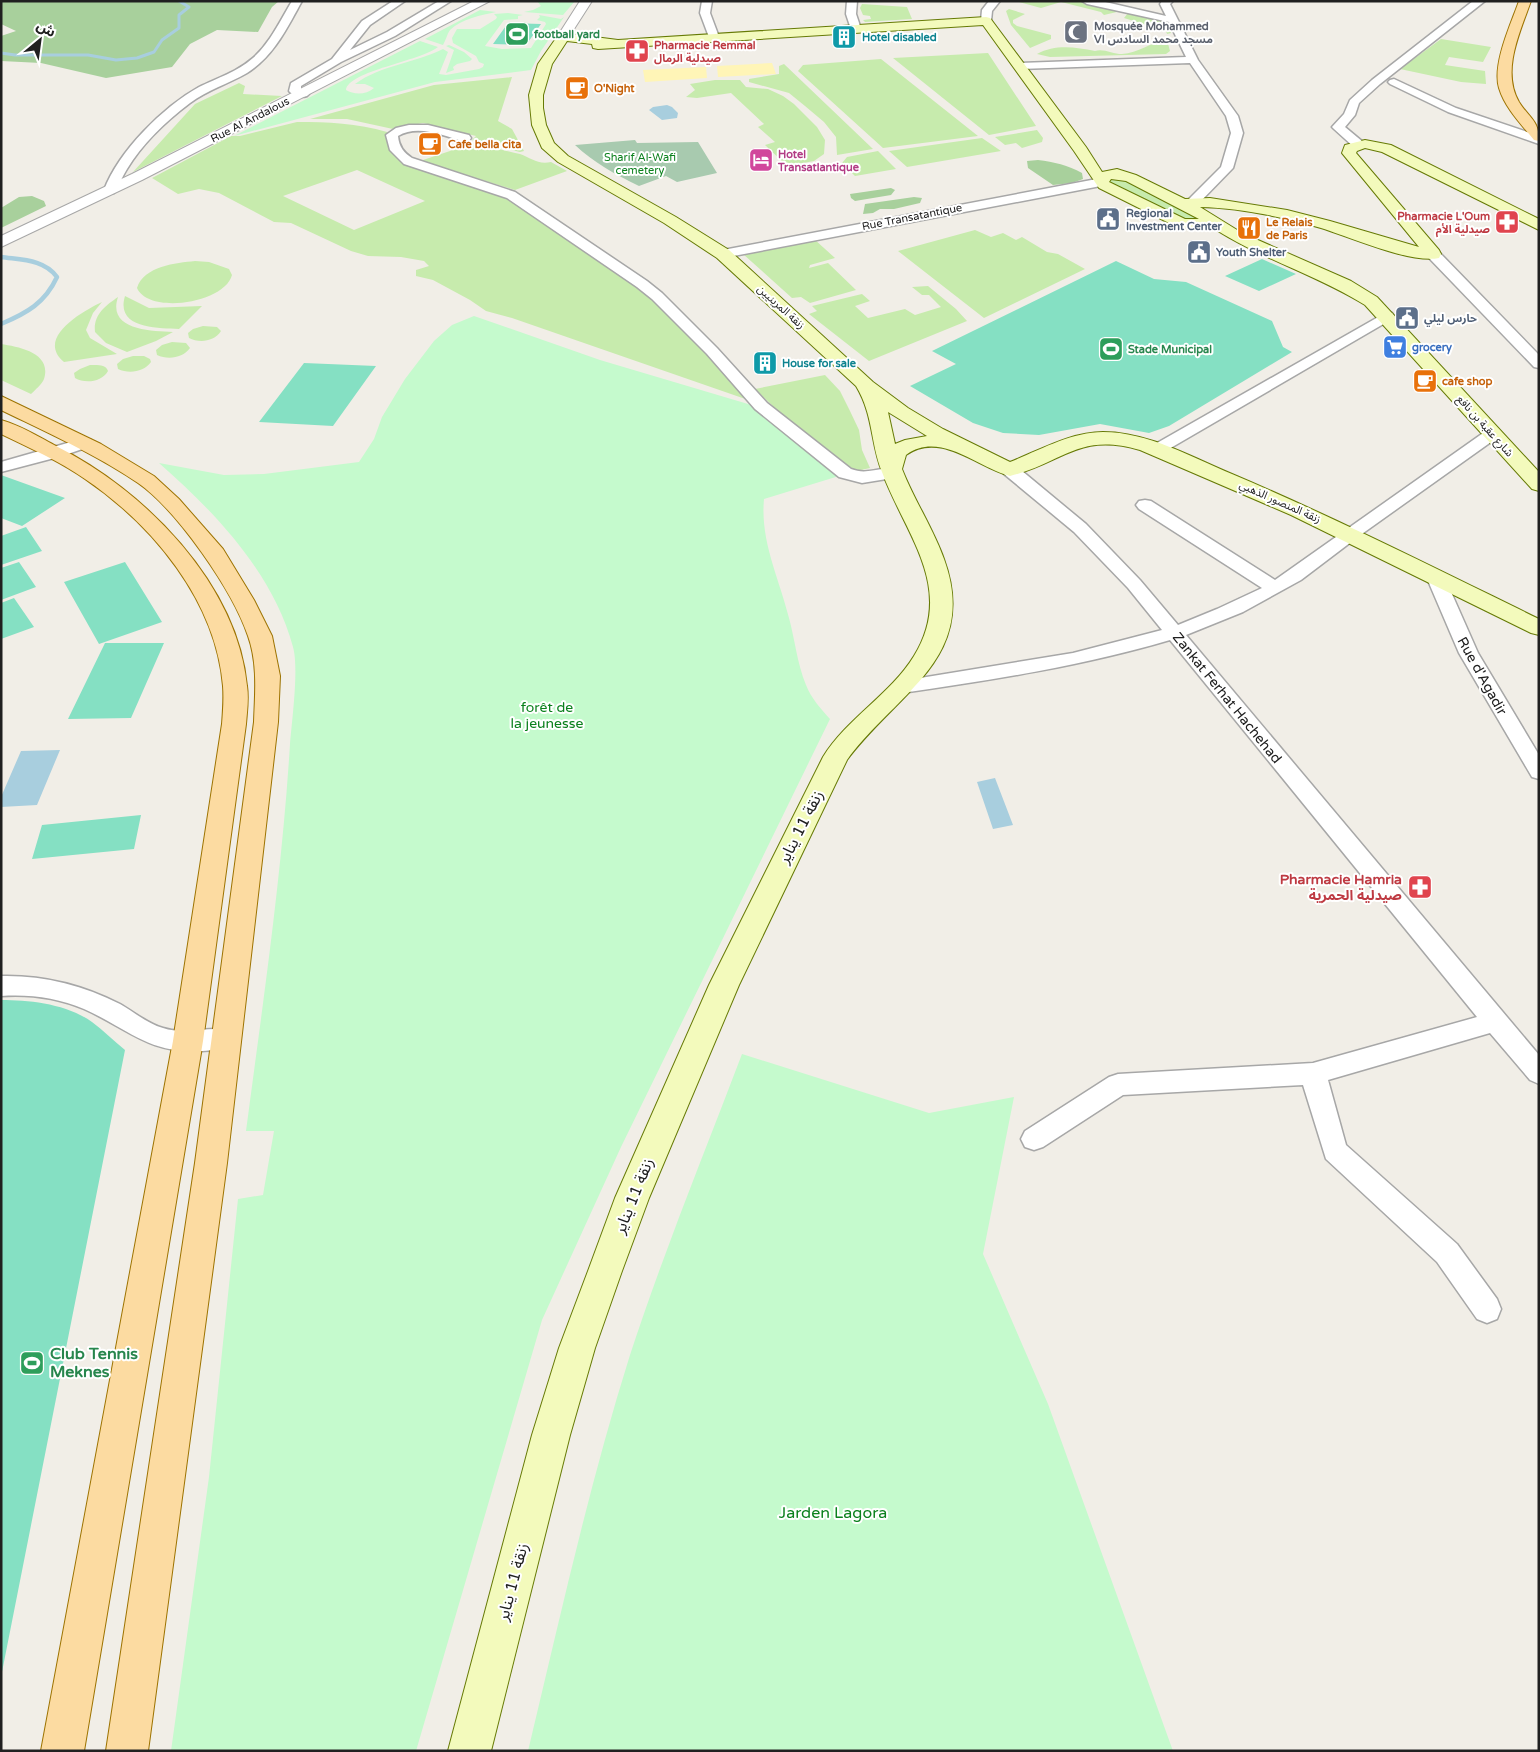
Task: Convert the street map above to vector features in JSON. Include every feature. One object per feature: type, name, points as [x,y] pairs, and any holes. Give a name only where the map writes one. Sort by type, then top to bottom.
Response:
[{"type":"main road","points":[[1525,1],[1503,72],[1505,86],[1512,103],[1539,138]]},
{"type":"main road","points":[[552,52],[615,43],[986,21],[1081,150],[1101,181],[1176,221],[1236,236]]},
{"type":"main road","points":[[562,37],[615,43]]},
{"type":"main road","name":"زنقة المرينيين","points":[[562,37],[543,71],[536,95],[539,125],[547,145],[563,159],[670,220],[723,254],[864,383],[875,401],[892,472],[938,570],[944,608],[941,626],[933,645],[920,666],[902,687]]},
{"type":"main road","points":[[1433,254],[1349,154],[1350,148],[1359,145],[1372,145],[1386,148],[1539,225]]},
{"type":"main road","points":[[1081,150],[1106,166],[1188,202],[1236,236]]},
{"type":"main road","points":[[1101,181],[1107,175],[1127,176]]},
{"type":"main road","points":[[1188,202],[1240,207],[1287,215],[1337,228],[1404,251],[1433,254]]},
{"type":"main road","points":[[1186,224],[1205,223],[1208,218],[1206,216]]},
{"type":"main road","name":"شارع عقبة بن نافع","points":[[1236,236],[1355,290],[1371,301],[1387,316],[1539,485]]},
{"type":"main road","name":"Zankat Ferhat Hachehad","points":[[864,383],[897,410],[1010,470]]},
{"type":"main road","points":[[1,402],[85,443],[147,480],[172,503],[215,554],[243,600],[260,636],[268,676],[266,722],[211,1162],[128,1751]]},
{"type":"main road","points":[[1,426],[56,453],[104,483],[139,512],[166,539],[181,557],[206,596],[226,642],[235,680],[234,724],[188,1041],[62,1751]]},
{"type":"main road","name":"زنقة المنصور الذهبي","points":[[1010,470],[1090,438],[1122,439],[1156,450],[1283,502],[1352,534],[1539,628]]},
{"type":"main road","points":[[892,472],[894,457],[900,450],[910,445],[936,442],[968,448]]},
{"type":"main road","name":"زنقة 11 يناير","points":[[469,1751],[577,1348],[632,1198],[724,985],[836,757],[848,740],[902,687]]},
{"type":"street","points":[[110,190],[112,180],[142,142],[169,114],[197,93],[242,71],[263,55],[271,46],[297,1]]},
{"type":"street","points":[[336,61],[366,23],[400,1]]},
{"type":"street","points":[[303,94],[294,91],[294,85],[336,61],[391,34],[446,1]]},
{"type":"street","name":"Rue Al Andalous","points":[[8,239],[303,94],[484,1]]},
{"type":"street","name":"زنقة المرينيين","points":[[562,37],[586,1]]},
{"type":"street","points":[[707,1],[705,13],[714,37]]},
{"type":"street","points":[[852,1],[851,14],[856,29]]},
{"type":"street","points":[[986,21],[987,10],[995,1]]},
{"type":"street","points":[[1087,1],[1172,20]]},
{"type":"street","points":[[1168,1],[1165,4],[1172,20],[1193,60],[1232,116],[1237,133],[1227,168],[1188,202]]},
{"type":"street","points":[[1359,145],[1338,127],[1349,116],[1354,102],[1376,82],[1480,1]]},
{"type":"street","points":[[1020,66],[1193,60]]},
{"type":"street","points":[[1394,82],[1452,110],[1539,138]]},
{"type":"street","points":[[465,138],[416,127],[399,130],[392,135],[397,152],[408,162],[511,195],[642,284],[712,351],[761,406],[845,473],[866,479],[892,472]]},
{"type":"street","name":"Rue Transatantique","points":[[723,254],[1101,181]]},
{"type":"street","points":[[1433,254],[1539,364]]},
{"type":"street","points":[[1156,450],[1387,316]]},
{"type":"street","points":[[902,687],[1018,668],[1110,650],[1173,633],[1227,611],[1275,588],[1308,567],[1492,434]]},
{"type":"street","points":[[1,467],[56,453],[85,443]]},
{"type":"street","name":"Zankat Ferhat Hachehad","points":[[1010,470],[1080,528],[1134,584],[1539,1073]]},
{"type":"street","points":[[1145,505],[1275,588]]},
{"type":"street","name":"Rue d'Agadir","points":[[1435,576],[1446,610],[1479,675],[1539,772]]},
{"type":"street","points":[[1,986],[22,984],[65,993],[105,1008],[152,1034],[168,1040],[226,1039]]},
{"type":"street","points":[[1034,1139],[1118,1085],[1313,1074],[1495,1022]]},
{"type":"street","points":[[1313,1074],[1335,1152],[1447,1253],[1487,1309]]},
{"type":"green space","points":[[1,1],[279,1],[272,7],[258,32],[217,30],[190,44],[172,67],[106,78],[41,63],[1,61],[1,36],[16,31],[1,24]]},
{"type":"green space","points":[[537,1],[575,1],[563,15],[524,12],[541,6]]},
{"type":"green space","points":[[1078,1],[1121,11],[1104,15],[1101,12],[1061,2],[1041,8],[1019,2]]},
{"type":"green space","points":[[862,4],[907,7],[912,19],[865,22],[863,20],[871,19],[870,16],[863,15],[860,8]]},
{"type":"green space","points":[[1009,9],[1025,14],[1013,20],[1013,23],[1017,26],[1051,35],[1051,39],[1030,48],[1011,25],[1006,11]]},
{"type":"green space","points":[[480,10],[496,12],[472,18],[455,26],[450,30],[443,45],[425,39]]},
{"type":"green space","points":[[1128,13],[1165,22],[1171,33],[1167,34],[1166,31],[1124,18]]},
{"type":"green space","points":[[494,14],[523,15],[518,16],[518,19],[504,20],[485,46],[502,49],[531,48],[546,24],[537,20],[540,17],[539,15],[561,19],[564,17],[541,51],[531,70],[435,82],[234,136],[420,41],[438,47],[417,57],[359,77],[350,83],[346,90],[356,93],[367,92],[374,88],[365,84],[355,84],[376,72],[443,49],[448,52],[439,74],[446,75],[479,69],[484,64],[479,62],[476,56],[453,43],[452,38],[457,29],[480,29],[496,19],[497,17]]},
{"type":"green space","name":"football yard","points":[[508,23],[541,24],[526,45],[493,44]]},
{"type":"green space","points":[[1441,39],[1491,47],[1483,62],[1449,57],[1445,65],[1485,71],[1486,84],[1461,82],[1400,69]]},
{"type":"green space","points":[[1167,40],[1170,51],[1166,54],[1050,57],[1037,54],[1065,47],[1122,54],[1134,52]]},
{"type":"green space","points":[[449,45],[464,52],[472,59],[457,64],[453,67],[454,70],[446,73],[454,50],[446,46]]},
{"type":"green space","points":[[988,53],[1036,126],[989,135],[893,58]]},
{"type":"green space","points":[[881,59],[978,136],[883,148],[798,71],[803,65]]},
{"type":"green space","points":[[784,64],[873,149],[837,155],[836,137],[824,122],[805,106],[789,93],[749,82],[749,79],[779,74],[779,66]]},
{"type":"green space","points":[[512,77],[498,121],[512,129],[524,151],[520,152],[472,140],[476,136],[423,123],[393,129],[347,119],[310,119],[434,85]]},
{"type":"green space","points":[[715,80],[740,80],[746,87],[768,89],[783,96],[817,127],[825,140],[824,154],[814,161],[787,166],[765,145],[775,142],[758,127],[764,124],[731,93],[697,98],[686,97],[695,90],[690,84]]},
{"type":"green space","points":[[239,83],[245,86],[243,94],[282,96],[133,172],[195,104]]},
{"type":"green space","points":[[297,122],[342,124],[387,132],[391,149],[402,162],[500,192],[644,289],[754,402],[512,318],[486,311],[433,280],[416,276],[416,270],[429,266],[424,261],[401,257],[368,256],[351,251],[291,223],[274,222],[219,193],[199,189],[178,194],[152,178],[231,136],[240,136]],"holes":[[[357,170],[425,201],[354,230],[283,196]]]},
{"type":"green space","points":[[1037,130],[1043,138],[1042,142],[1022,148],[1016,143],[1005,145],[995,137]]},
{"type":"green space","points":[[982,138],[1001,151],[907,167],[889,151]]},
{"type":"green space","name":"Sharif Al-Wafi cemetery","points":[[635,140],[637,143],[698,142],[717,173],[677,182],[666,176],[639,186],[605,168],[575,145]]},
{"type":"green space","points":[[468,142],[520,154],[538,162],[551,162],[567,171],[515,190],[420,161],[450,151]]},
{"type":"green space","points":[[878,151],[896,169],[855,176],[842,163],[847,157]]},
{"type":"green space","points":[[1038,160],[1071,168],[1082,173],[1083,179],[1072,183],[1053,185],[1028,168],[1027,161]]},
{"type":"green space","points":[[1109,179],[1124,179],[1199,219],[1186,221],[1109,182]]},
{"type":"green space","points":[[891,188],[895,190],[891,195],[855,201],[851,198],[850,194]]},
{"type":"green space","points":[[32,196],[44,201],[46,206],[1,228],[1,208],[19,197]]},
{"type":"green space","points":[[914,197],[922,198],[920,203],[894,209],[880,209],[873,213],[863,214],[865,204]]},
{"type":"green space","points":[[975,230],[991,237],[1003,233],[1016,240],[1022,237],[1047,252],[1058,254],[1085,269],[984,318],[898,251]]},
{"type":"green space","points":[[814,239],[835,258],[810,265],[809,268],[828,263],[856,290],[810,303],[801,297],[792,298],[743,254]]},
{"type":"green space","points":[[1262,259],[1296,274],[1259,291],[1225,276]]},
{"type":"green space","points":[[195,261],[209,262],[229,269],[232,275],[226,285],[216,293],[202,299],[186,302],[170,303],[156,301],[144,296],[137,288],[146,275],[153,270]]},
{"type":"green space","name":"Stade Municipal","points":[[1116,261],[1154,279],[1186,282],[1272,321],[1283,347],[1292,352],[1169,426],[1149,433],[1100,424],[1039,435],[1003,433],[973,423],[910,386],[956,364],[932,351]]},
{"type":"green space","points":[[928,286],[956,309],[967,321],[869,361],[809,314],[817,311],[812,306],[862,294],[870,301],[855,306],[868,318],[905,309],[915,315],[941,307],[929,295],[922,295],[912,287]]},
{"type":"green space","points":[[125,296],[149,308],[202,306],[179,329],[150,327],[132,321],[126,315],[124,307]]},
{"type":"green space","points":[[118,297],[116,308],[119,316],[125,322],[143,329],[173,332],[127,352],[106,343],[95,332],[96,321],[104,308]]},
{"type":"green space","points":[[102,302],[93,313],[86,330],[90,338],[117,354],[64,362],[57,353],[55,344],[58,335],[74,319]]},
{"type":"green space","name":"forêt de la jeunesse","points":[[474,316],[600,360],[772,411],[839,476],[764,499],[765,530],[768,545],[789,618],[800,668],[811,694],[830,719],[621,1147],[542,1320],[416,1751],[171,1751],[209,1477],[238,1199],[263,1195],[274,1131],[246,1131],[277,890],[287,793],[295,656],[284,620],[272,594],[257,569],[221,523],[159,463],[224,475],[264,474],[359,462],[374,439],[382,417],[405,379],[434,341],[452,325]]},
{"type":"green space","points":[[203,326],[217,327],[221,331],[218,335],[206,341],[197,341],[189,338],[188,333],[193,329]]},
{"type":"green space","points":[[172,342],[186,343],[190,348],[183,354],[175,357],[157,355],[156,350],[162,345]]},
{"type":"green space","points":[[1,344],[33,353],[43,363],[45,370],[44,379],[31,394],[1,380]]},
{"type":"green space","points":[[133,356],[144,356],[150,359],[151,362],[144,368],[136,371],[118,369],[117,364],[123,359]]},
{"type":"green space","points":[[304,363],[376,366],[333,426],[259,422]]},
{"type":"green space","points":[[90,365],[103,366],[108,371],[98,380],[84,381],[75,378],[74,373]]},
{"type":"green space","points":[[825,375],[840,391],[850,411],[859,430],[862,450],[870,468],[852,472],[794,426],[755,389]]},
{"type":"green space","points":[[1,475],[65,498],[22,526],[1,518]]},
{"type":"green space","points":[[26,527],[42,551],[1,565],[1,536]]},
{"type":"green space","points":[[19,562],[36,587],[1,600],[1,568]]},
{"type":"green space","points":[[125,562],[162,622],[99,644],[64,582]]},
{"type":"green space","points":[[14,598],[34,627],[1,639],[1,603]]},
{"type":"green space","points":[[105,643],[164,643],[131,718],[68,719]]},
{"type":"green space","points":[[141,815],[134,849],[32,859],[42,825]]},
{"type":"green space","name":"Club Tennis Meknes","points":[[1,1000],[36,1002],[71,1011],[92,1022],[125,1050],[1,1677]]},
{"type":"green space","name":"Jarden Lagora","points":[[742,1054],[929,1113],[1014,1097],[983,1254],[1048,1404],[1173,1751],[528,1751],[588,1502],[630,1355],[670,1242]]},
{"type":"sand","points":[[772,63],[776,74],[718,77],[717,66]]},
{"type":"sand","points":[[706,67],[707,78],[645,82],[643,70]]},
{"type":"water","points":[[667,105],[678,113],[677,118],[662,120],[649,110],[653,107]]},
{"type":"water","points":[[60,750],[37,805],[1,807],[1,797],[21,751]]},
{"type":"water","points":[[995,778],[1013,825],[993,829],[977,782]]},
{"type":"waterway","points":[[1,53],[15,55],[88,55],[116,60],[137,58],[154,52],[162,40],[179,28],[179,15],[189,7],[179,1]]},
{"type":"waterway","points":[[1,257],[32,261],[46,267],[57,277],[47,294],[34,306],[19,316],[1,324]]},
{"type":"place","name":"Mosquée Mohammed VI مسجد محمد السادس","points":[[1076,32]]},
{"type":"place","name":"football yard","points":[[517,34]]},
{"type":"place","name":"Hotel disabled","points":[[844,37]]},
{"type":"place","name":"Pharmacie Remmal صيدلية الرمال","points":[[637,51]]},
{"type":"place","name":"O'Night","points":[[577,88]]},
{"type":"place","name":"Cafe bella cita","points":[[430,144]]},
{"type":"place","name":"Hotel Transatlantique","points":[[761,160]]},
{"type":"place","name":"Regional Investment Center","points":[[1108,219]]},
{"type":"place","name":"Pharmacie L'Oum صيدلية الأم","points":[[1507,222]]},
{"type":"place","name":"Le Relais de Paris","points":[[1249,228]]},
{"type":"place","name":"Youth Shelter","points":[[1199,252]]},
{"type":"place","name":"حارس ليلي","points":[[1407,318]]},
{"type":"place","name":"grocery","points":[[1395,347]]},
{"type":"place","name":"Stade Municipal","points":[[1111,349]]},
{"type":"place","name":"House for sale","points":[[765,363]]},
{"type":"place","name":"cafe shop","points":[[1425,381]]},
{"type":"place","name":"Pharmacie Hamria صيدلية الحمرية","points":[[1420,887]]},
{"type":"place","name":"Club Tennis Meknes","points":[[32,1363]]}]
